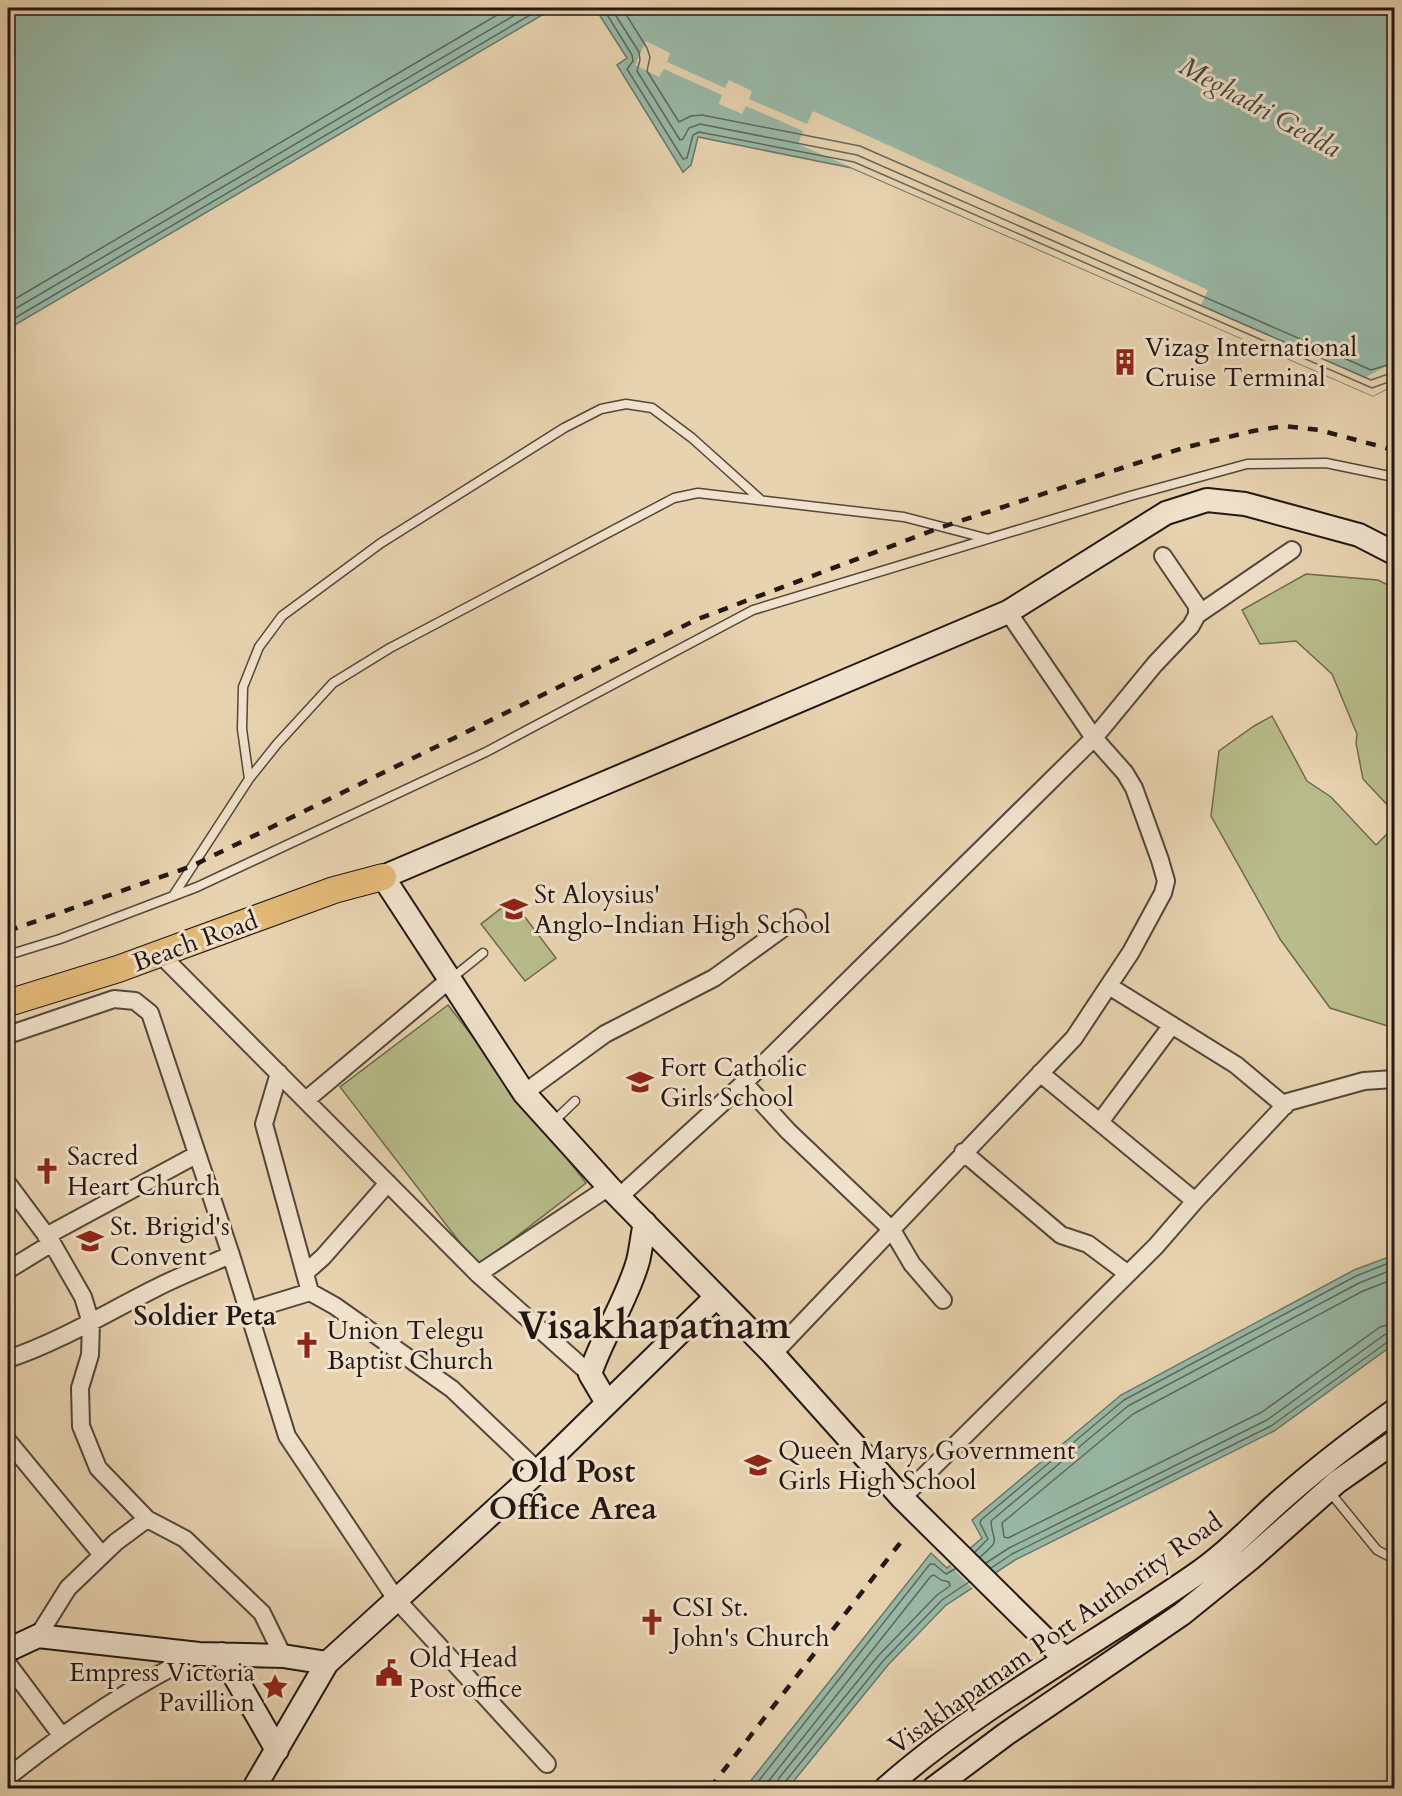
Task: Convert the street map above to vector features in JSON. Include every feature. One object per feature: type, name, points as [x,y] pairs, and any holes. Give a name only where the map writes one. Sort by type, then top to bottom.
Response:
[{"type":"main road","points":[[1065,1659],[902,1498],[773,1354],[614,1192],[524,1093],[383,877],[1008,612],[1166,513],[1207,500],[1245,504],[1359,536],[1395,553]]},
{"type":"main road","name":"Beach Road","points":[[8,1003],[118,969],[334,890],[383,877]]},
{"type":"main road","points":[[607,1403],[590,1374],[637,1262],[645,1223]]},
{"type":"main road","points":[[254,1788],[327,1663],[538,1471],[716,1297]]},
{"type":"main road","name":"Visakhapatnam Port Authority Road","points":[[886,1788],[976,1719],[1224,1554],[1314,1472],[1349,1443],[1395,1411]]},
{"type":"main road","name":"Visakhapatnam Port Authority Road","points":[[934,1788],[1006,1734],[1182,1614],[1250,1559],[1328,1490],[1395,1442]]},
{"type":"main road","points":[[8,1650],[38,1636],[199,1654],[283,1656],[327,1663]]},
{"type":"main road","points":[[222,1654],[277,1750]]},
{"type":"street","points":[[478,1274],[614,1192],[744,1083],[1094,738],[1155,664],[1191,626],[1197,615],[1292,550]]},
{"type":"street","points":[[1163,556],[1197,606],[1197,615]]},
{"type":"street","points":[[773,1354],[1074,1038],[1109,986],[1163,893],[1166,881],[1134,788],[1125,773],[1094,738],[1008,612]]},
{"type":"street","points":[[524,1093],[605,1034],[714,978],[796,918]]},
{"type":"street","points":[[159,953],[478,1274],[590,1374]]},
{"type":"street","points":[[306,1100],[449,980]]},
{"type":"street","points":[[1109,986],[1236,1065],[1285,1106]]},
{"type":"street","points":[[8,1035],[114,999],[135,1001],[150,1014],[231,1255],[287,1436],[396,1599],[547,1764]]},
{"type":"street","points":[[1100,1122],[1172,1025]]},
{"type":"street","points":[[279,1073],[264,1124],[310,1292],[335,1306],[452,1389],[538,1471]]},
{"type":"street","points":[[1040,1073],[1195,1201]]},
{"type":"street","points":[[902,1498],[1156,1246],[1288,1102],[1364,1081],[1395,1079]]},
{"type":"street","points":[[744,1083],[788,1131],[892,1230],[912,1264],[943,1300]]},
{"type":"street","points":[[963,1152],[1061,1236],[1088,1244],[1128,1274]]},
{"type":"street","points":[[8,1270],[49,1240],[196,1155]]},
{"type":"street","points":[[305,1274],[323,1257],[388,1183]]},
{"type":"street","points":[[8,1184],[49,1240],[83,1297],[90,1323],[90,1355],[80,1388],[81,1426],[98,1467],[147,1519],[185,1539],[262,1612],[283,1656]]},
{"type":"street","points":[[8,1359],[90,1323],[156,1287],[231,1255]]},
{"type":"street","points":[[248,1311],[310,1292]]},
{"type":"street","points":[[8,1441],[102,1555]]},
{"type":"street","points":[[38,1636],[68,1588],[116,1542],[147,1519]]},
{"type":"street","points":[[8,1776],[61,1735],[165,1670],[199,1654]]},
{"type":"street","points":[[8,1664],[61,1735]]},
{"type":"lane","points":[[249,779],[242,729],[243,687],[259,647],[282,616],[381,543],[564,428],[601,409],[626,404],[652,408],[692,438],[761,501]]},
{"type":"lane","points":[[8,955],[60,939],[197,887],[486,752],[753,610],[1130,496],[1247,464],[1326,463],[1395,477]]},
{"type":"lane","points":[[173,896],[249,779],[277,744],[333,683],[390,648],[674,498],[698,493],[904,517],[988,539]]},
{"type":"lane","points":[[449,980],[483,953]]},
{"type":"lane","points":[[552,1123],[575,1101]]},
{"type":"lane","points":[[1314,1472],[1377,1550],[1395,1559]]},
{"type":"green space","points":[[1306,574],[1378,580],[1394,588],[1394,812],[1363,779],[1356,743],[1357,734],[1332,674],[1296,641],[1260,644],[1242,610]]},
{"type":"green space","points":[[1272,716],[1307,781],[1331,797],[1376,845],[1394,827],[1394,1028],[1330,1008],[1280,939],[1211,816],[1219,751]]},
{"type":"green space","points":[[512,900],[556,958],[525,981],[481,924]]},
{"type":"green space","points":[[448,1005],[586,1183],[478,1266],[340,1087]]},
{"type":"water","points":[[8,8],[554,8],[8,329]]},
{"type":"water","name":"Meghadri Gedda","points":[[595,8],[1394,8],[1394,385],[1373,396],[852,168],[698,137],[691,165],[683,172],[617,65],[627,58]]},
{"type":"water","points":[[1394,1255],[1394,1344],[1274,1431],[1015,1560],[946,1605],[888,1665],[788,1788],[745,1788],[931,1553],[947,1568],[982,1538],[972,1520],[1121,1395],[1354,1270]]},
{"type":"pier","points":[[646,41],[670,53],[667,62],[725,88],[729,80],[752,91],[749,99],[807,124],[813,111],[1208,290],[1201,305],[1366,377],[1394,362],[1394,385],[1373,396],[798,144],[803,131],[746,106],[742,114],[719,104],[722,95],[664,69],[659,77],[635,65]]},
{"type":"pier","points":[[969,1546],[998,1575],[974,1590],[948,1563]]},
{"type":"railway","points":[[8,931],[192,866],[698,619],[942,527],[1183,448],[1253,431],[1284,426],[1319,430],[1394,450]]},
{"type":"railway","points":[[710,1788],[904,1538]]},
{"type":"place","name":"Vizag International Cruise Terminal","points":[[1125,362]]},
{"type":"place","name":"St Aloysius' Anglo-Indian High School","points":[[514,909]]},
{"type":"place","name":"Fort Catholic Girls School","points":[[640,1082]]},
{"type":"place","name":"Sacred Heart Church","points":[[47,1171]]},
{"type":"place","name":"St. Brigid's Convent","points":[[90,1241]]},
{"type":"place","name":"Union Telegu Baptist Church","points":[[307,1345]]},
{"type":"place","name":"Queen Marys Government Girls High School","points":[[758,1465]]},
{"type":"place","name":"CSI St. John's Church","points":[[652,1622]]},
{"type":"place","name":"Old Head Post office","points":[[389,1673]]},
{"type":"place","name":"Empress Victoria Pavillion","points":[[275,1687]]},
{"type":"district","name":"Soldier Peta","points":[[205,1316]]},
{"type":"district","name":"Visakhapatnam","points":[[654,1325]]},
{"type":"district","name":"Old Post Office Area","points":[[573,1490]]}]
